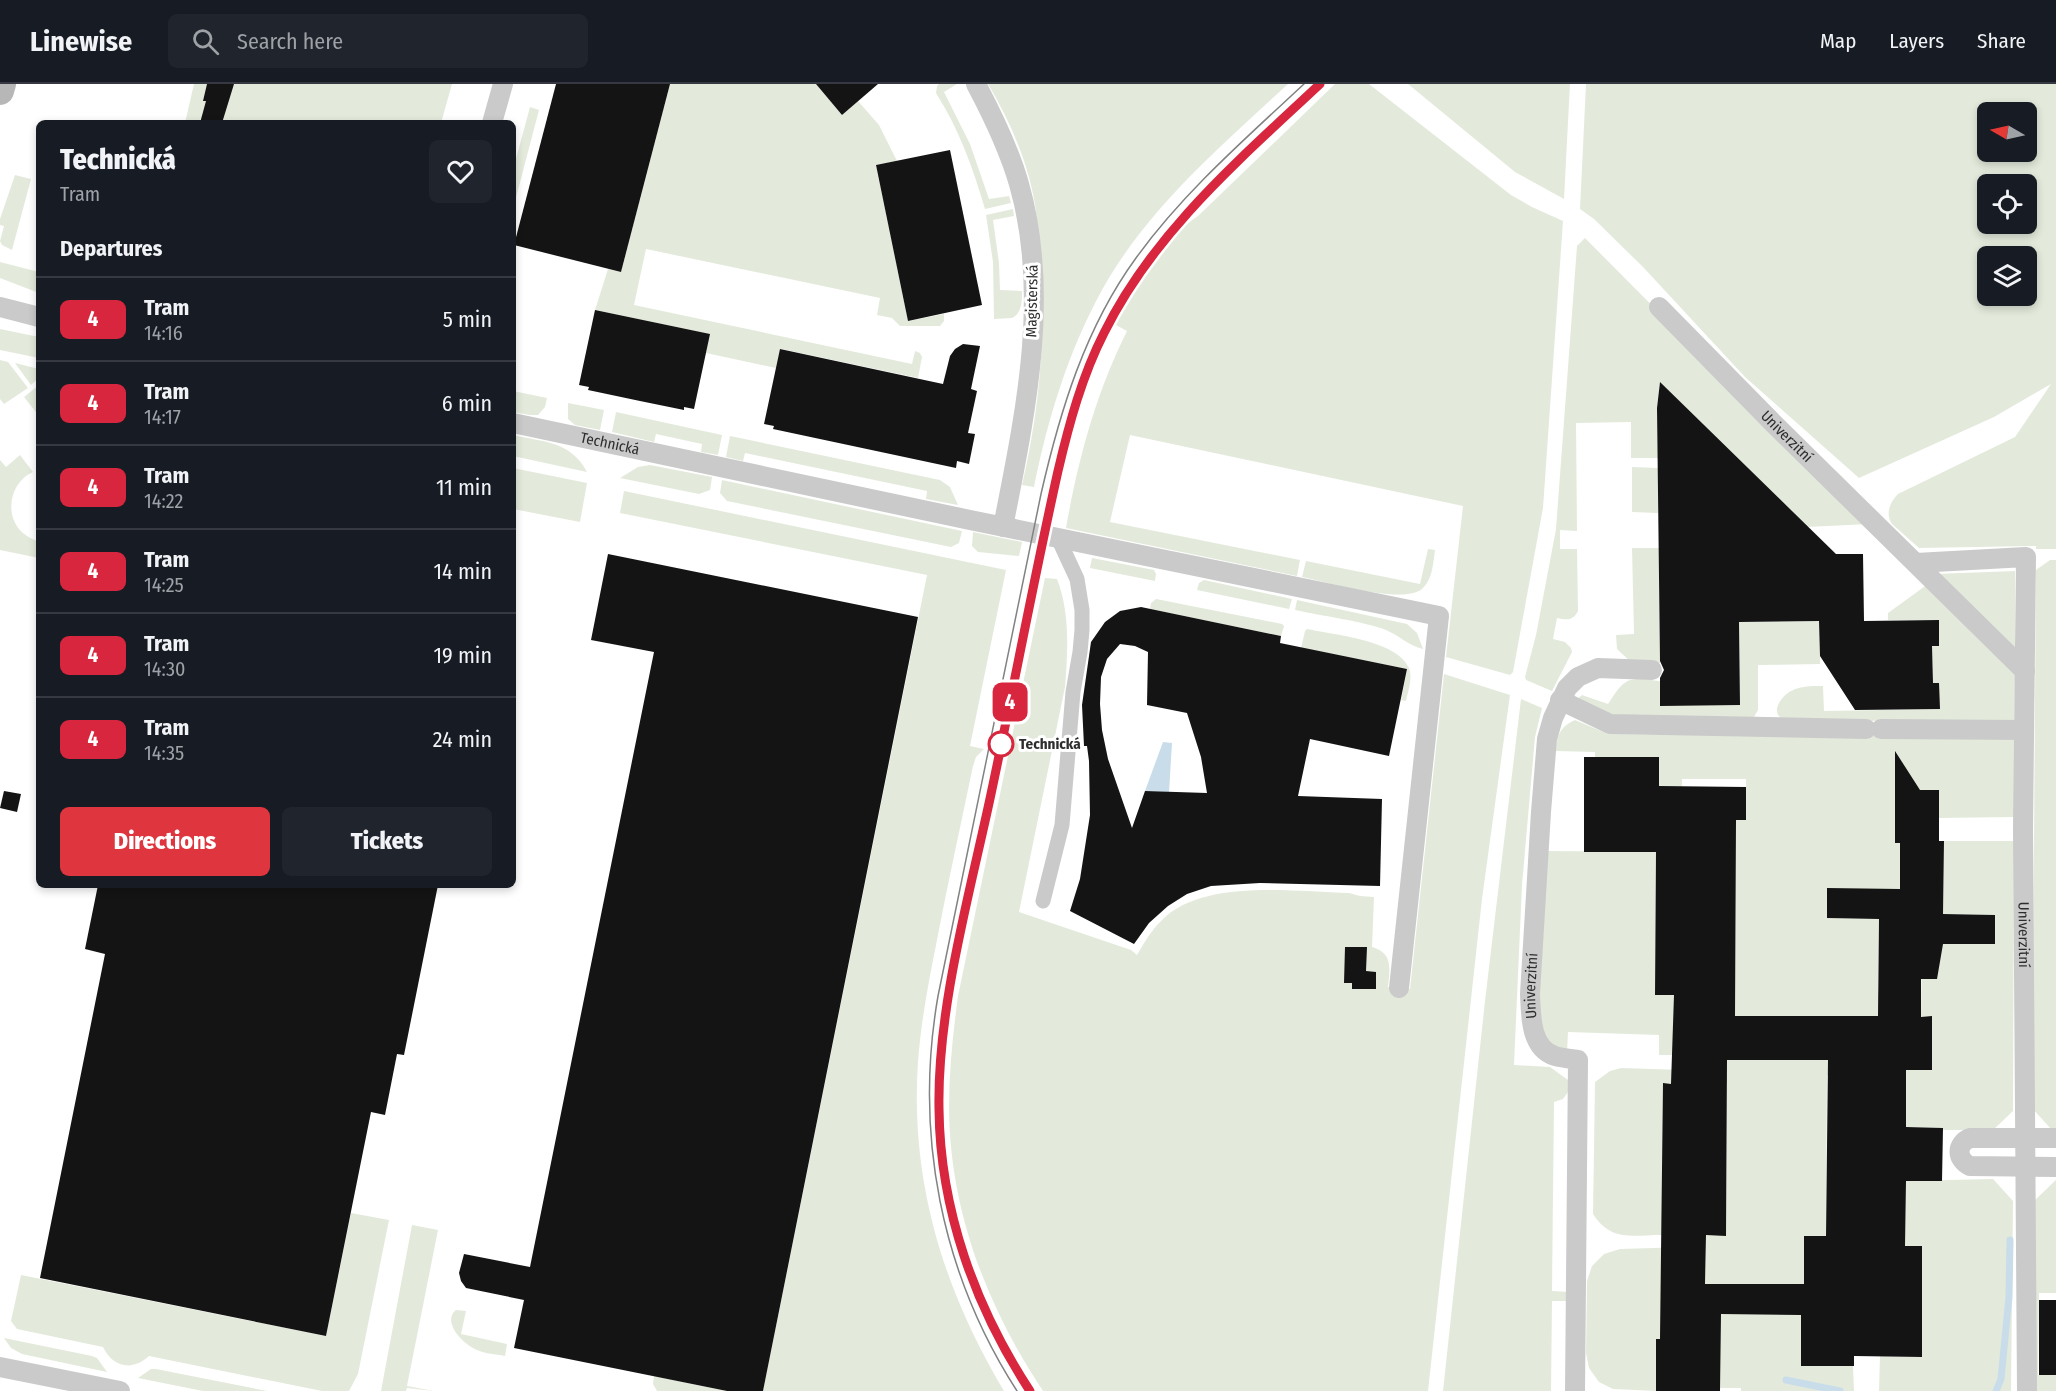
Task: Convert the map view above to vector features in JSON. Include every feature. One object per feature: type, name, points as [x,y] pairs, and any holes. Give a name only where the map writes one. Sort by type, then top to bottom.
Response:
[{"type":"main road","points":[[0,91],[2,84]]},
{"type":"street","points":[[493,120],[502,84]]},
{"type":"street","name":"Magisterská","points":[[976,84],[1004,139],[1015,169],[1027,216],[1034,286],[1027,398],[1003,527]]},
{"type":"street","points":[[0,307],[36,316]]},
{"type":"street","name":"Univerzitní","points":[[1659,307],[1773,423],[2025,671]]},
{"type":"street","name":"Technická","points":[[516,424],[1003,527],[1439,616],[1399,988]]},
{"type":"street","points":[[1043,901],[1062,825],[1073,692],[1082,630],[1082,610],[1077,579],[1058,538]]},
{"type":"street","name":"Univerzitní","points":[[1916,563],[2026,557],[2024,730],[2027,1391]]},
{"type":"street","name":"Univerzitní","points":[[1575,1391],[1578,1060],[1554,1056],[1544,1050],[1537,1040],[1531,1020],[1530,994],[1547,739],[1560,700],[1567,688],[1578,677],[1598,668],[1652,670]]},
{"type":"street","points":[[1560,700],[1610,724],[2024,730]]},
{"type":"street","points":[[2056,1138],[1970,1138],[1962,1143],[1959,1152],[1962,1161],[1970,1166],[2056,1167]]},
{"type":"street","points":[[0,1367],[120,1391]]},
{"type":"green space","points":[[194,84],[452,84],[442,120],[186,120]]},
{"type":"green space","points":[[670,84],[816,84],[842,115],[858,101],[879,125],[897,161],[876,165],[908,321],[944,314],[944,321],[940,326],[900,326],[892,318],[877,315],[880,298],[646,249],[634,305],[912,364],[915,351],[922,357],[918,378],[781,349],[776,368],[706,353],[709,334],[595,310],[608,269],[621,272]]},
{"type":"green space","points":[[939,84],[957,84],[944,92],[970,144],[989,199],[1009,196],[1011,203],[985,209],[965,149],[936,93]]},
{"type":"green space","points":[[988,84],[1288,84],[1187,180],[1141,232],[1120,260],[1090,313],[1069,361],[1046,436],[1034,487],[1022,485],[1034,423],[1041,360],[1041,266],[1036,214],[1030,179],[1021,151]]},
{"type":"green space","points":[[1335,84],[1369,84],[1511,195],[1563,221],[1543,508],[1513,672],[1510,675],[1446,657],[1463,506],[1130,435],[1110,522],[1300,560],[1297,576],[1066,528],[1089,427],[1106,378],[1127,331],[1114,324],[1172,238],[1198,216]]},
{"type":"green space","points":[[1408,84],[1570,84],[1564,199],[1515,172]]},
{"type":"green space","points":[[1586,84],[2056,84],[2056,549],[2036,549],[2036,546],[1919,548],[1892,524],[1889,516],[1891,504],[1898,494],[2015,437],[2051,384],[1994,417],[1859,478],[1745,377],[1643,267],[1594,219],[1580,209]]},
{"type":"green space","points":[[530,107],[539,110],[516,198],[516,159]]},
{"type":"green space","points":[[15,175],[31,179],[12,250],[2,245],[0,241],[4,226],[0,225],[0,219]]},
{"type":"green space","points":[[1013,209],[1014,216],[993,220],[1000,290],[1022,291],[1020,310],[1012,318],[994,319],[993,262],[986,215]]},
{"type":"green space","points":[[1585,238],[1869,524],[1807,527],[1660,382],[1657,408],[1658,458],[1631,458],[1631,422],[1576,423],[1577,531],[1560,530],[1560,549],[1577,549],[1578,611],[1574,617],[1569,619],[1557,618],[1553,639],[1565,642],[1572,652],[1552,691],[1526,680],[1525,677],[1536,635],[1556,529],[1577,246]]},
{"type":"green space","points":[[0,262],[36,271],[36,292],[0,278]]},
{"type":"green space","points":[[0,329],[36,336],[36,357],[0,350]]},
{"type":"green space","points":[[0,360],[8,362],[28,388],[4,404],[0,399]]},
{"type":"green space","points":[[15,363],[36,368],[36,381],[31,385]]},
{"type":"green space","points":[[36,387],[36,412],[24,397]]},
{"type":"green space","points":[[516,392],[547,398],[545,407],[538,415],[516,413]]},
{"type":"green space","points":[[568,403],[604,410],[600,430],[575,425],[568,419]]},
{"type":"green space","points":[[616,412],[722,435],[718,455],[701,452],[702,444],[656,434],[654,442],[612,432]]},
{"type":"green space","points":[[516,436],[555,444],[573,454],[587,472],[516,457]]},
{"type":"green space","points":[[730,436],[940,480],[950,487],[958,505],[926,499],[927,491],[745,453],[743,461],[726,457]]},
{"type":"green space","points":[[20,455],[33,472],[26,476],[15,489],[11,505],[14,521],[19,529],[36,541],[36,557],[0,550],[0,460],[6,467]]},
{"type":"green space","points":[[650,465],[712,477],[710,490],[699,494],[620,478],[638,467]]},
{"type":"green space","points":[[1632,467],[1658,468],[1658,513],[1632,512]]},
{"type":"green space","points":[[516,469],[587,483],[580,522],[516,510]]},
{"type":"green space","points":[[722,480],[962,531],[959,543],[951,547],[727,501],[720,493]]},
{"type":"green space","points":[[624,491],[1006,570],[970,746],[984,749],[976,757],[973,766],[921,1031],[917,1106],[919,1149],[935,1233],[964,1313],[1004,1391],[763,1391],[927,575],[620,513]]},
{"type":"green space","points":[[973,532],[1022,542],[1019,556],[978,552],[972,546]]},
{"type":"green space","points":[[1632,548],[1659,548],[1660,663],[1631,662],[1617,649],[1616,635],[1634,634]]},
{"type":"green space","points":[[1428,549],[1435,550],[1430,576],[1422,589],[1412,593],[1382,594],[1302,577],[1306,561],[1420,584]]},
{"type":"green space","points":[[1092,558],[1154,570],[1155,581],[1090,568]]},
{"type":"green space","points":[[2050,560],[2056,560],[2056,1130],[2052,1130],[2032,1108],[2036,570]]},
{"type":"green space","points":[[2015,571],[2015,650],[1935,574]]},
{"type":"green space","points":[[1045,578],[1057,579],[1064,605],[1067,646],[1065,687],[1019,912],[1131,950],[1137,955],[1161,921],[1179,907],[1200,898],[1250,890],[1349,893],[1374,897],[1372,947],[1384,953],[1389,962],[1388,987],[1410,989],[1444,674],[1510,695],[1482,899],[1428,1391],[1043,1391],[1005,1326],[975,1257],[964,1221],[951,1147],[950,1081],[958,996]]},
{"type":"green space","points":[[1204,580],[1292,599],[1289,609],[1197,590],[1199,583]]},
{"type":"green space","points":[[1928,584],[2015,672],[2014,722],[1782,720],[1777,710],[1783,697],[1793,690],[1810,686],[1823,686],[1824,711],[1939,709],[1939,683],[1931,683],[1933,677],[1932,652],[1930,651],[1930,646],[1939,645],[1938,620],[1888,620],[1888,613]]},
{"type":"green space","points":[[1156,599],[1284,626],[1281,636],[1150,609],[1151,603]]},
{"type":"green space","points":[[1297,600],[1407,624],[1417,633],[1423,649],[1413,646],[1386,630],[1354,621],[1295,610]]},
{"type":"green space","points":[[1822,621],[1824,653],[1820,653],[1820,664],[1758,665],[1758,710],[1754,717],[1611,718],[1575,701],[1582,695],[1608,704],[1618,689],[1626,682],[1635,679],[1682,686],[1740,705],[1739,622]]},
{"type":"green space","points":[[1307,629],[1364,640],[1392,651],[1409,668],[1410,684],[1406,701],[1401,700],[1407,669],[1301,648]]},
{"type":"green space","points":[[1521,699],[1542,708],[1535,737],[1522,885],[1514,1065],[1550,1067],[1568,1080],[1568,1092],[1563,1099],[1554,1102],[1552,1291],[1570,1292],[1569,1301],[1552,1301],[1551,1391],[1443,1391],[1485,1001]]},
{"type":"green space","points":[[1575,720],[1608,734],[2014,737],[2014,817],[1939,818],[1939,790],[1895,790],[1895,842],[1900,843],[1900,889],[1827,889],[1827,918],[1879,919],[1878,992],[1890,993],[1889,1016],[1727,1016],[1726,1021],[1717,1020],[1717,995],[1735,995],[1736,820],[1746,820],[1746,779],[1682,779],[1681,818],[1665,818],[1664,854],[1656,854],[1655,994],[1693,995],[1693,1006],[1674,1006],[1673,1055],[1659,1055],[1659,1035],[1568,1032],[1567,1052],[1555,1048],[1546,1040],[1538,1017],[1548,851],[1659,852],[1659,757],[1595,757],[1595,752],[1556,751],[1560,732]]},
{"type":"green space","points":[[1944,841],[2014,841],[2013,1111],[1993,1130],[1906,1127],[1906,1075],[1902,1070],[1932,1070],[1932,1017],[1921,1017],[1922,944],[1995,944],[1995,915],[1943,914]]},
{"type":"green space","points":[[1715,1060],[1878,1060],[1837,1075],[1827,1075],[1826,1236],[1804,1236],[1804,1284],[1705,1284],[1706,1235],[1726,1235],[1727,1084]]},
{"type":"green space","points":[[1621,1068],[1684,1070],[1684,1084],[1663,1084],[1662,1235],[1632,1236],[1615,1233],[1600,1223],[1593,1214],[1595,1082],[1610,1071]]},
{"type":"green space","points":[[1993,1179],[2013,1201],[2011,1391],[1879,1391],[1880,1356],[1921,1357],[1882,1246],[1905,1233],[1906,1181]]},
{"type":"green space","points":[[2056,1180],[2056,1293],[2039,1293],[2038,1375],[2056,1375],[2056,1391],[2033,1391],[2034,1201]]},
{"type":"green space","points":[[351,1213],[389,1220],[358,1374],[349,1391],[322,1391],[149,1356],[136,1364],[124,1365],[112,1359],[103,1347],[17,1329],[11,1321],[21,1275],[326,1336]]},
{"type":"green space","points":[[412,1225],[438,1230],[407,1386],[434,1391],[407,1388],[406,1391],[381,1391]]},
{"type":"green space","points":[[1687,1247],[1681,1339],[1656,1339],[1656,1391],[1613,1389],[1599,1382],[1589,1368],[1586,1353],[1587,1281],[1592,1266],[1604,1254],[1620,1249]]},
{"type":"green space","points":[[456,1310],[466,1311],[461,1334],[507,1344],[505,1356],[480,1351],[461,1338],[451,1321]]},
{"type":"green space","points":[[1705,1313],[1801,1315],[1801,1366],[1853,1366],[1854,1391],[1741,1391],[1741,1388],[1720,1388],[1720,1340]]},
{"type":"green space","points":[[4,1338],[92,1356],[97,1358],[107,1372],[22,1354],[11,1348]]},
{"type":"green space","points":[[151,1369],[267,1391],[203,1391],[138,1378]]},
{"type":"green space","points":[[654,1376],[727,1391],[657,1391],[653,1384]]},
{"type":"water","points":[[1163,742],[1172,743],[1169,792],[1145,791]]},
{"type":"building","points":[[207,84],[234,84],[223,120],[201,120],[206,101],[203,101]]},
{"type":"building","points":[[556,84],[670,84],[621,272],[516,246],[516,237]]},
{"type":"building","points":[[816,84],[878,84],[842,115]]},
{"type":"building","points":[[950,150],[982,305],[908,321],[876,165]]},
{"type":"building","points":[[595,310],[710,334],[694,409],[684,407],[684,410],[640,401],[588,390],[589,387],[579,385]]},
{"type":"building","points":[[963,344],[980,346],[971,389],[977,391],[968,433],[975,434],[969,464],[957,461],[956,468],[773,429],[774,426],[764,424],[780,349],[943,384],[950,356]]},
{"type":"building","points":[[1660,382],[1836,554],[1863,554],[1864,621],[1939,620],[1939,646],[1932,646],[1933,683],[1939,683],[1940,709],[1855,710],[1820,656],[1819,621],[1739,622],[1740,705],[1660,706],[1660,678],[1664,670],[1660,661],[1657,408]]},
{"type":"building","points":[[608,554],[918,617],[763,1391],[727,1391],[514,1348],[524,1300],[466,1288],[459,1273],[464,1254],[530,1267],[654,652],[591,640]]},
{"type":"building","points":[[1141,607],[1281,636],[1280,643],[1407,669],[1389,756],[1310,739],[1298,796],[1382,799],[1380,886],[1260,883],[1211,886],[1187,894],[1168,906],[1149,923],[1134,944],[1070,911],[1080,879],[1090,815],[1089,761],[1087,746],[1084,746],[1082,705],[1091,642],[1105,622],[1120,611]],"holes":[[[1120,644],[1135,646],[1148,652],[1147,705],[1187,713],[1201,757],[1207,793],[1145,791],[1132,828],[1108,759],[1100,704],[1101,677],[1107,659]]]},
{"type":"building","points":[[1895,751],[1920,790],[1939,790],[1939,841],[1944,841],[1943,914],[1995,915],[1995,944],[1943,944],[1937,979],[1921,979],[1921,1017],[1932,1016],[1932,1070],[1906,1070],[1906,1127],[1943,1128],[1942,1181],[1906,1181],[1905,1246],[1922,1246],[1922,1357],[1854,1356],[1854,1366],[1801,1366],[1801,1315],[1721,1314],[1720,1391],[1656,1391],[1656,1339],[1660,1339],[1663,1083],[1671,1084],[1674,995],[1655,995],[1656,852],[1584,852],[1584,757],[1659,757],[1659,786],[1746,787],[1746,820],[1736,820],[1735,1016],[1878,1016],[1879,919],[1827,918],[1827,888],[1900,889],[1900,843],[1895,843]],"holes":[[[1727,1060],[1828,1060],[1826,1236],[1804,1236],[1804,1284],[1705,1284],[1706,1235],[1726,1236]]]},
{"type":"building","points":[[4,791],[21,794],[17,812],[0,808]]},
{"type":"building","points":[[97,888],[437,888],[404,1055],[397,1054],[385,1115],[371,1112],[326,1336],[40,1278],[105,954],[85,949]]},
{"type":"building","points":[[1345,947],[1367,947],[1366,971],[1376,972],[1376,989],[1352,989],[1352,983],[1344,983]]},
{"type":"building","points":[[2039,1300],[2056,1300],[2056,1375],[2039,1375]]},
{"type":"waterway","points":[[1996,1391],[2001,1379],[2009,1297],[2010,1240]]},
{"type":"waterway","points":[[1786,1380],[1840,1391]]},
{"type":"tram line","points":[[1017,1391],[991,1346],[969,1299],[952,1251],[940,1201],[932,1151],[931,1048],[938,996],[1041,494],[1076,371],[1102,313],[1118,285],[1154,234],[1194,189],[1304,84]]},
{"type":"tram line","points":[[1030,1391],[993,1326],[964,1256],[946,1184],[941,1147],[939,1077],[952,982],[1058,471],[1089,366],[1124,296],[1173,230],[1201,199],[1320,84]]},
{"type":"tram line","name":"4","points":[[1030,1391],[991,1324],[975,1288],[962,1249],[952,1212],[942,1158],[939,1107],[940,1066],[956,960],[1058,471],[1072,415],[1104,331],[1144,266],[1160,244],[1206,192],[1320,84]]},
{"type":"place","name":"Technická","points":[[1001,744]]}]
